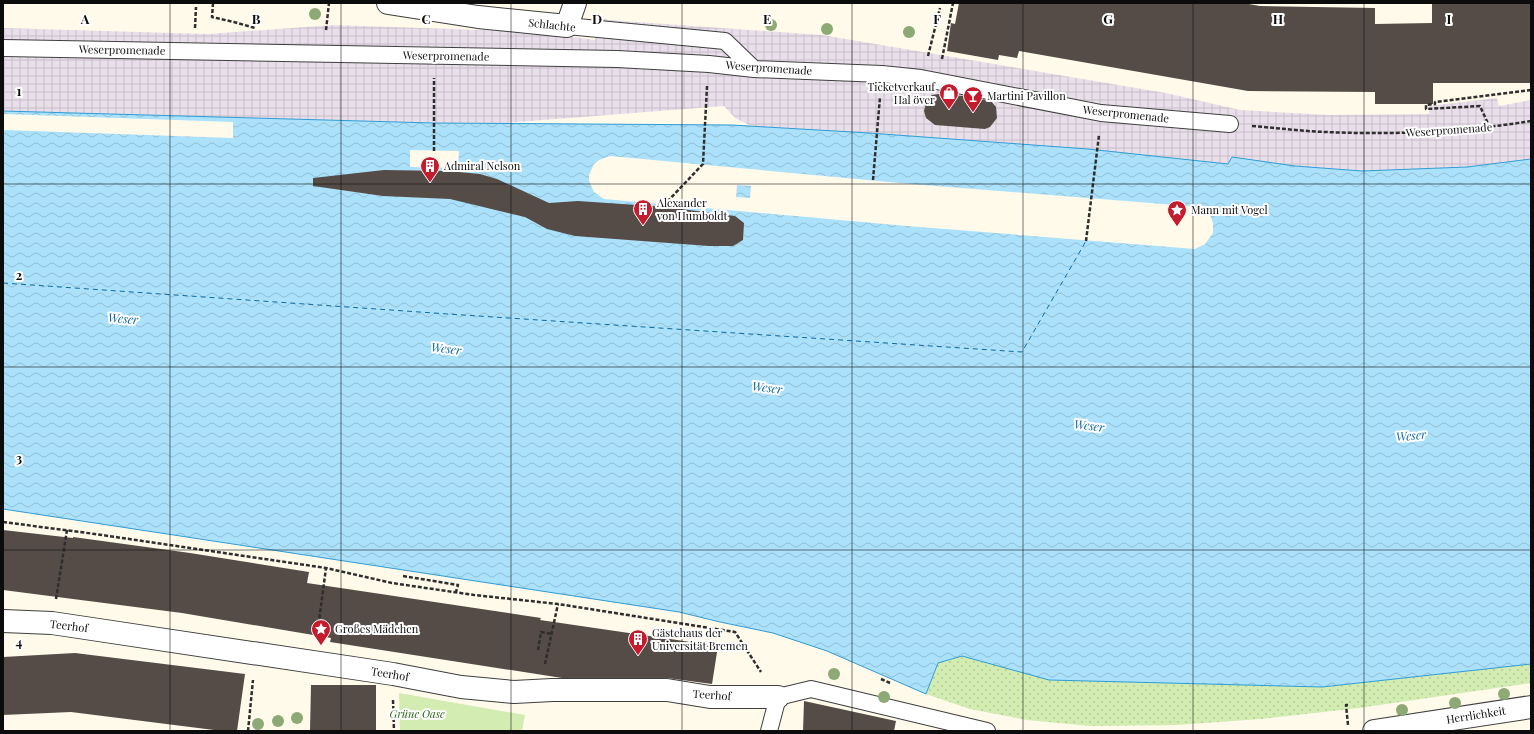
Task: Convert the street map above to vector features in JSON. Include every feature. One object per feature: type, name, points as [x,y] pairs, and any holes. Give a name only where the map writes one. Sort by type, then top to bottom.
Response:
[{"type":"street","name":"Schlachte","points":[[388,3],[478,17],[567,26]]},
{"type":"street","points":[[567,26],[576,3]]},
{"type":"street","name":"Teerhof","points":[[3,621],[52,623],[393,674],[461,687],[514,692],[539,690],[667,690],[710,697],[778,697]]},
{"type":"street","name":"Herrlichkeit","points":[[1374,731],[1531,707]]},
{"type":"lane","name":"Schlachte","points":[[567,26],[725,41],[754,69]]},
{"type":"lane","name":"Weserpromenade","points":[[3,48],[617,59],[710,64],[754,69],[882,74],[921,78],[1101,113],[1230,124]]},
{"type":"lane","name":"Teerhof","points":[[778,697],[812,689],[987,731]]},
{"type":"lane","points":[[769,731],[778,697]]},
{"type":"path","points":[[213,3],[212,17],[234,22]]},
{"type":"path","points":[[326,27],[329,3]]},
{"type":"path","points":[[944,53],[953,3]]},
{"type":"path","points":[[195,28],[196,7]]},
{"type":"path","points":[[930,52],[940,8]]},
{"type":"path","points":[[434,81],[434,151]]},
{"type":"path","points":[[666,207],[666,203],[703,164],[708,82]]},
{"type":"path","points":[[1490,128],[1480,106],[1426,109],[1426,105],[1435,104],[1435,102],[1531,90]]},
{"type":"path","points":[[873,180],[879,112]]},
{"type":"path","name":"Weserpromenade","points":[[1230,124],[1325,132],[1398,133],[1490,128],[1531,121]]},
{"type":"path","points":[[1086,241],[1099,129]]},
{"type":"path","points":[[3,522],[326,568],[392,583],[474,595],[558,604],[735,632],[778,697]]},
{"type":"path","points":[[52,623],[66,530]]},
{"type":"path","points":[[313,662],[326,568]]},
{"type":"path","points":[[403,576],[458,585],[456,592]]},
{"type":"path","points":[[539,690],[558,604]]},
{"type":"path","points":[[538,650],[541,632],[552,634]]},
{"type":"path","points":[[248,731],[256,653]]},
{"type":"path","points":[[1348,705],[1346,706],[1349,731]]},
{"type":"shaded area","points":[[598,17],[608,20],[822,35],[1166,93],[1240,110],[1329,115],[1429,114],[1429,106],[1497,98],[1499,106],[1531,100],[1531,159],[1467,167],[1362,171],[1295,166],[1232,157],[1228,164],[1088,149],[869,133],[753,127],[735,118],[724,106],[506,123],[433,123],[3,111],[3,28],[208,34],[334,25],[540,32],[595,40]]},
{"type":"green space","points":[[962,656],[1049,680],[1322,687],[1531,664],[1531,683],[1359,708],[1261,719],[1177,725],[1091,726],[1027,720],[970,709],[926,694],[938,663]]},
{"type":"green space","name":"Grüne Oase","points":[[399,693],[525,715],[522,731],[400,731]]},
{"type":"water","name":"Weser","points":[[3,111],[433,123],[732,125],[869,133],[1088,149],[1228,164],[1232,157],[1295,166],[1362,171],[1467,167],[1531,159],[1531,664],[1322,687],[1049,680],[962,656],[938,663],[926,694],[827,651],[773,633],[679,612],[3,509]]},
{"type":"pier","points":[[3,114],[233,122],[233,138],[3,130]]},
{"type":"pier","points":[[410,150],[459,151],[458,168],[410,167]]},
{"type":"pier","points":[[610,156],[911,184],[1201,207],[1210,215],[1213,223],[1213,233],[1205,244],[1195,249],[907,226],[604,199],[594,192],[589,181],[589,175],[594,164],[599,160]],"holes":[[[737,185],[751,186],[750,198],[736,197]]]},
{"type":"building","points":[[959,3],[1243,3],[1260,6],[1375,8],[1375,24],[1432,23],[1432,3],[1531,3],[1531,83],[1433,83],[1433,104],[1375,104],[1375,92],[1248,91],[1019,51],[1017,58],[999,55],[998,60],[947,51],[951,23],[955,24]]},
{"type":"building","points":[[932,95],[964,96],[991,101],[996,107],[997,118],[990,127],[985,129],[935,125],[926,118],[924,111],[927,99]]},
{"type":"building","points":[[384,170],[448,171],[480,174],[497,179],[549,203],[578,201],[666,207],[735,216],[744,223],[743,240],[733,246],[709,246],[575,236],[547,229],[525,217],[450,199],[383,196],[313,186],[313,178]]},
{"type":"building","points":[[3,530],[73,537],[190,553],[309,572],[307,583],[541,618],[540,620],[718,646],[712,684],[667,678],[562,678],[330,642],[331,638],[182,613],[3,590]]},
{"type":"building","points":[[75,653],[245,674],[237,731],[222,731],[71,712],[3,715],[3,657]]},
{"type":"building","points":[[311,685],[376,685],[376,731],[310,731]]},
{"type":"building","points":[[804,701],[896,721],[894,731],[803,731]]},
{"type":"ferry route","points":[[3,283],[1022,352],[1086,241]]},
{"type":"place","name":"Ticketverkauf Hal över","points":[[949,110]]},
{"type":"place","name":"Martini Pavillon","points":[[973,113]]},
{"type":"place","name":"Admiral Nelson","points":[[430,183]]},
{"type":"place","name":"Alexander von Humboldt","points":[[643,226]]},
{"type":"place","name":"Mann mit Vogel","points":[[1177,227]]},
{"type":"place","name":"Großes Mädchen","points":[[321,646]]},
{"type":"place","name":"Gästehaus der Universität Bremen","points":[[638,656]]}]
